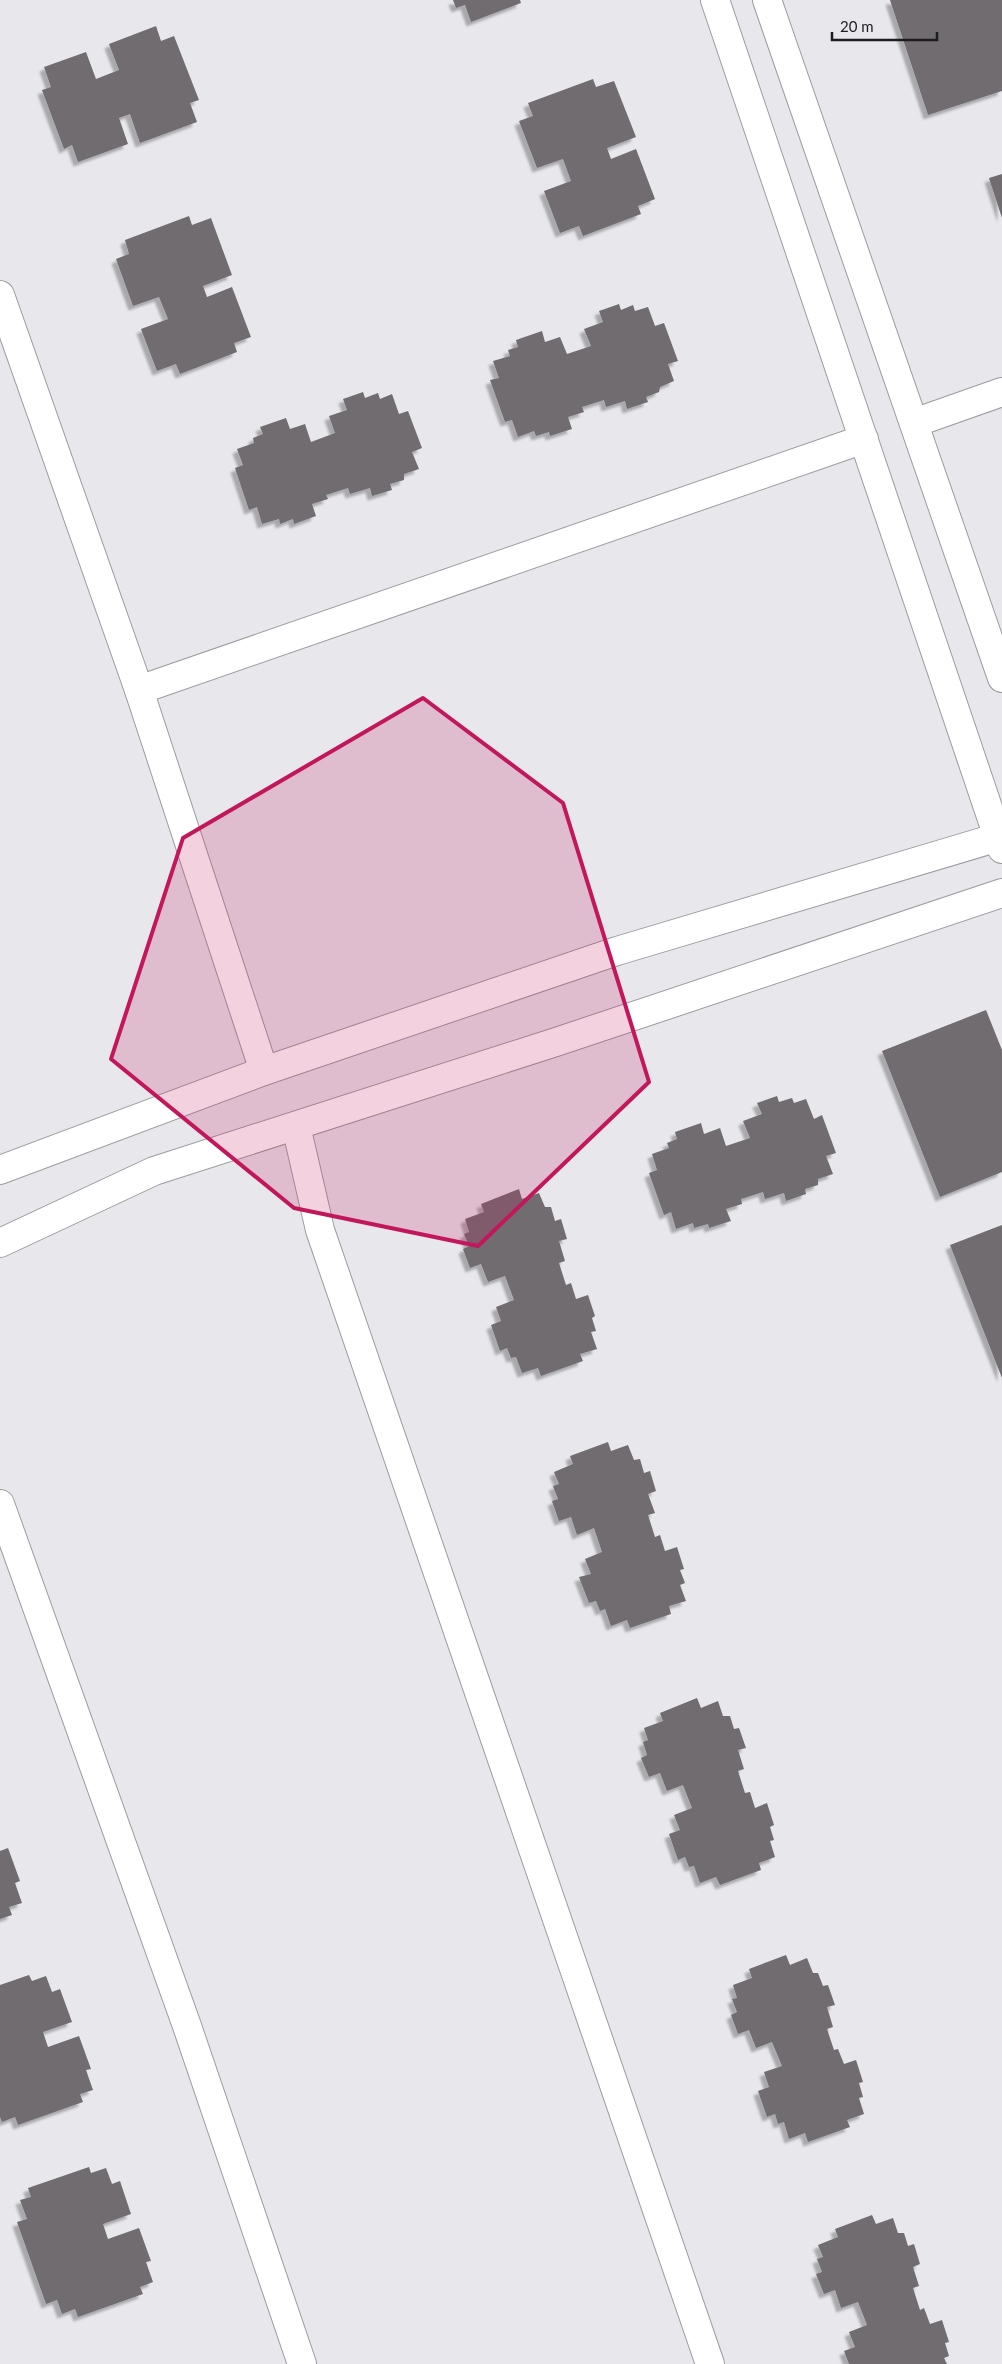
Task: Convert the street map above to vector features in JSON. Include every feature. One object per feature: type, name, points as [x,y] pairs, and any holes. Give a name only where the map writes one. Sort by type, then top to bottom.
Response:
[{"type":"street","points":[[0,1170],[264,1071],[617,951],[1001,840],[715,0]]},
{"type":"street","points":[[767,0],[1002,678]]},
{"type":"street","points":[[0,295],[139,690],[264,1071]]},
{"type":"street","points":[[914,423],[1002,392]]},
{"type":"street","points":[[139,690],[864,439]]},
{"type":"street","points":[[0,1243],[154,1172],[556,1042],[1002,893]]},
{"type":"street","points":[[296,1126],[320,1230],[710,2364]]},
{"type":"street","points":[[0,1504],[187,2026],[302,2364]]},
{"type":"highlighted area","points":[[423,698],[563,803],[649,1082],[478,1246],[294,1208],[111,1059],[183,838]]},
{"type":"building","points":[[453,0],[520,0],[521,3],[471,22],[465,5],[456,8]]},
{"type":"building","points":[[890,0],[1002,0],[1002,91],[928,115]]},
{"type":"building","points":[[156,26],[161,41],[174,36],[199,100],[190,103],[197,122],[140,143],[130,114],[119,118],[128,144],[78,162],[72,145],[64,149],[42,90],[51,87],[44,67],[86,52],[96,79],[119,70],[109,44]]},
{"type":"building","points":[[593,79],[596,87],[614,81],[636,137],[607,148],[611,159],[636,149],[655,199],[638,206],[641,214],[583,236],[579,226],[560,233],[544,191],[571,181],[563,159],[537,168],[519,121],[533,116],[528,103]]},
{"type":"building","points":[[1002,174],[1002,218],[989,178]]},
{"type":"building","points":[[189,216],[192,225],[211,218],[232,275],[203,286],[207,297],[232,287],[251,337],[234,343],[237,352],[180,374],[176,364],[157,371],[141,329],[168,319],[159,297],[133,306],[116,259],[129,254],[125,240]]},
{"type":"building","points":[[619,304],[621,310],[633,305],[635,311],[648,307],[655,326],[664,323],[678,361],[668,364],[674,381],[660,387],[659,392],[646,397],[648,402],[627,409],[625,401],[606,407],[604,400],[582,407],[584,412],[568,417],[572,429],[550,436],[549,432],[536,436],[534,431],[518,437],[512,420],[505,422],[490,380],[499,378],[493,361],[510,356],[508,350],[518,347],[516,340],[542,331],[545,342],[560,337],[567,354],[591,346],[584,329],[603,322],[599,311]]},
{"type":"building","points":[[363,392],[365,398],[378,393],[380,399],[392,394],[399,414],[408,411],[422,448],[412,452],[419,469],[404,474],[404,480],[390,484],[392,490],[372,496],[370,488],[350,494],[348,488],[326,495],[328,499],[312,504],[316,516],[294,524],[293,519],[280,524],[279,519],[262,524],[257,507],[249,510],[235,468],[243,465],[237,449],[254,443],[253,438],[263,434],[260,427],[286,418],[290,429],[305,424],[311,442],[335,433],[329,416],[347,410],[343,399]]},
{"type":"building","points":[[986,1010],[1002,1050],[1002,1172],[940,1197],[882,1051]]},
{"type":"building","points":[[777,1096],[779,1102],[792,1098],[794,1103],[806,1099],[814,1119],[822,1115],[836,1153],[826,1156],[833,1174],[818,1179],[818,1185],[805,1189],[806,1194],[786,1201],[784,1193],[765,1199],[763,1192],[741,1199],[742,1204],[726,1209],[731,1221],[709,1228],[708,1224],[694,1228],[693,1223],[676,1229],[671,1212],[664,1215],[649,1173],[657,1170],[652,1154],[669,1148],[667,1143],[677,1139],[675,1132],[701,1123],[704,1134],[720,1128],[726,1146],[750,1138],[743,1121],[762,1114],[757,1103]]},
{"type":"building","points":[[519,1189],[522,1199],[539,1193],[545,1207],[551,1207],[555,1221],[561,1219],[567,1239],[559,1241],[565,1261],[559,1263],[566,1285],[571,1283],[576,1299],[588,1295],[595,1316],[592,1318],[596,1331],[591,1332],[597,1349],[580,1354],[583,1361],[541,1376],[538,1368],[522,1373],[516,1357],[511,1358],[507,1348],[500,1351],[491,1325],[501,1321],[496,1307],[514,1300],[505,1276],[488,1282],[481,1264],[470,1268],[463,1249],[469,1246],[464,1234],[469,1232],[465,1219],[484,1212],[481,1204]]},
{"type":"building","points":[[1002,1225],[1002,1378],[950,1245]]},
{"type":"building","points":[[608,1442],[611,1451],[628,1445],[634,1460],[640,1459],[644,1473],[650,1471],[656,1491],[648,1494],[655,1513],[648,1515],[655,1537],[660,1535],[665,1551],[677,1547],[684,1569],[680,1570],[685,1583],[680,1585],[686,1601],[669,1606],[671,1614],[630,1628],[627,1620],[611,1626],[605,1609],[600,1611],[596,1601],[589,1603],[579,1577],[591,1574],[585,1559],[602,1552],[594,1528],[577,1535],[571,1517],[559,1521],[552,1501],[558,1499],[553,1486],[559,1484],[554,1472],[573,1464],[570,1456]]},
{"type":"building","points":[[697,1698],[701,1708],[718,1701],[723,1716],[730,1716],[734,1729],[739,1728],[746,1748],[738,1750],[744,1769],[738,1771],[745,1793],[750,1792],[755,1808],[767,1803],[774,1825],[770,1827],[774,1840],[770,1841],[775,1857],[759,1863],[761,1870],[720,1885],[716,1877],[700,1883],[694,1866],[689,1867],[685,1857],[678,1860],[669,1834],[680,1830],[674,1815],[692,1808],[683,1785],[667,1791],[660,1773],[649,1777],[641,1758],[647,1755],[643,1742],[648,1740],[644,1728],[663,1721],[660,1713]]},
{"type":"building","points":[[8,1848],[20,1881],[15,1883],[22,1903],[9,1907],[12,1915],[0,1919],[0,1851]]},
{"type":"building","points":[[786,1955],[790,1965],[807,1958],[813,1973],[818,1973],[823,1986],[828,1985],[835,2005],[827,2007],[833,2027],[827,2029],[834,2050],[838,2049],[844,2064],[856,2060],[863,2082],[859,2083],[863,2097],[859,2098],[864,2114],[847,2120],[850,2127],[808,2142],[805,2133],[789,2139],[784,2122],[778,2124],[775,2114],[767,2117],[758,2091],[769,2087],[764,2072],[782,2066],[772,2042],[756,2048],[749,2030],[738,2034],[731,2015],[737,2012],[732,1999],[737,1998],[733,1985],[752,1978],[749,1969]]},
{"type":"building","points":[[29,1975],[32,1981],[46,1976],[52,1992],[60,1989],[72,2022],[43,2032],[48,2047],[79,2036],[91,2069],[86,2070],[93,2090],[80,2094],[83,2102],[18,2125],[15,2117],[2,2122],[0,2117],[0,1985]]},
{"type":"building","points":[[89,2167],[91,2173],[106,2168],[112,2184],[120,2181],[131,2214],[103,2224],[108,2239],[139,2228],[151,2261],[146,2262],[153,2282],[140,2287],[143,2294],[78,2317],[75,2309],[62,2314],[57,2300],[46,2304],[17,2222],[27,2219],[20,2200],[31,2197],[28,2188]]},
{"type":"building","points":[[872,2215],[876,2224],[893,2218],[898,2233],[904,2233],[908,2246],[914,2244],[920,2264],[913,2267],[919,2286],[913,2288],[920,2310],[924,2308],[930,2324],[942,2320],[949,2342],[945,2343],[949,2356],[944,2358],[947,2364],[849,2364],[844,2351],[855,2347],[849,2332],[867,2325],[858,2302],[841,2308],[835,2290],[824,2294],[816,2274],[822,2272],[817,2259],[823,2257],[818,2245],[838,2237],[835,2229]]}]
